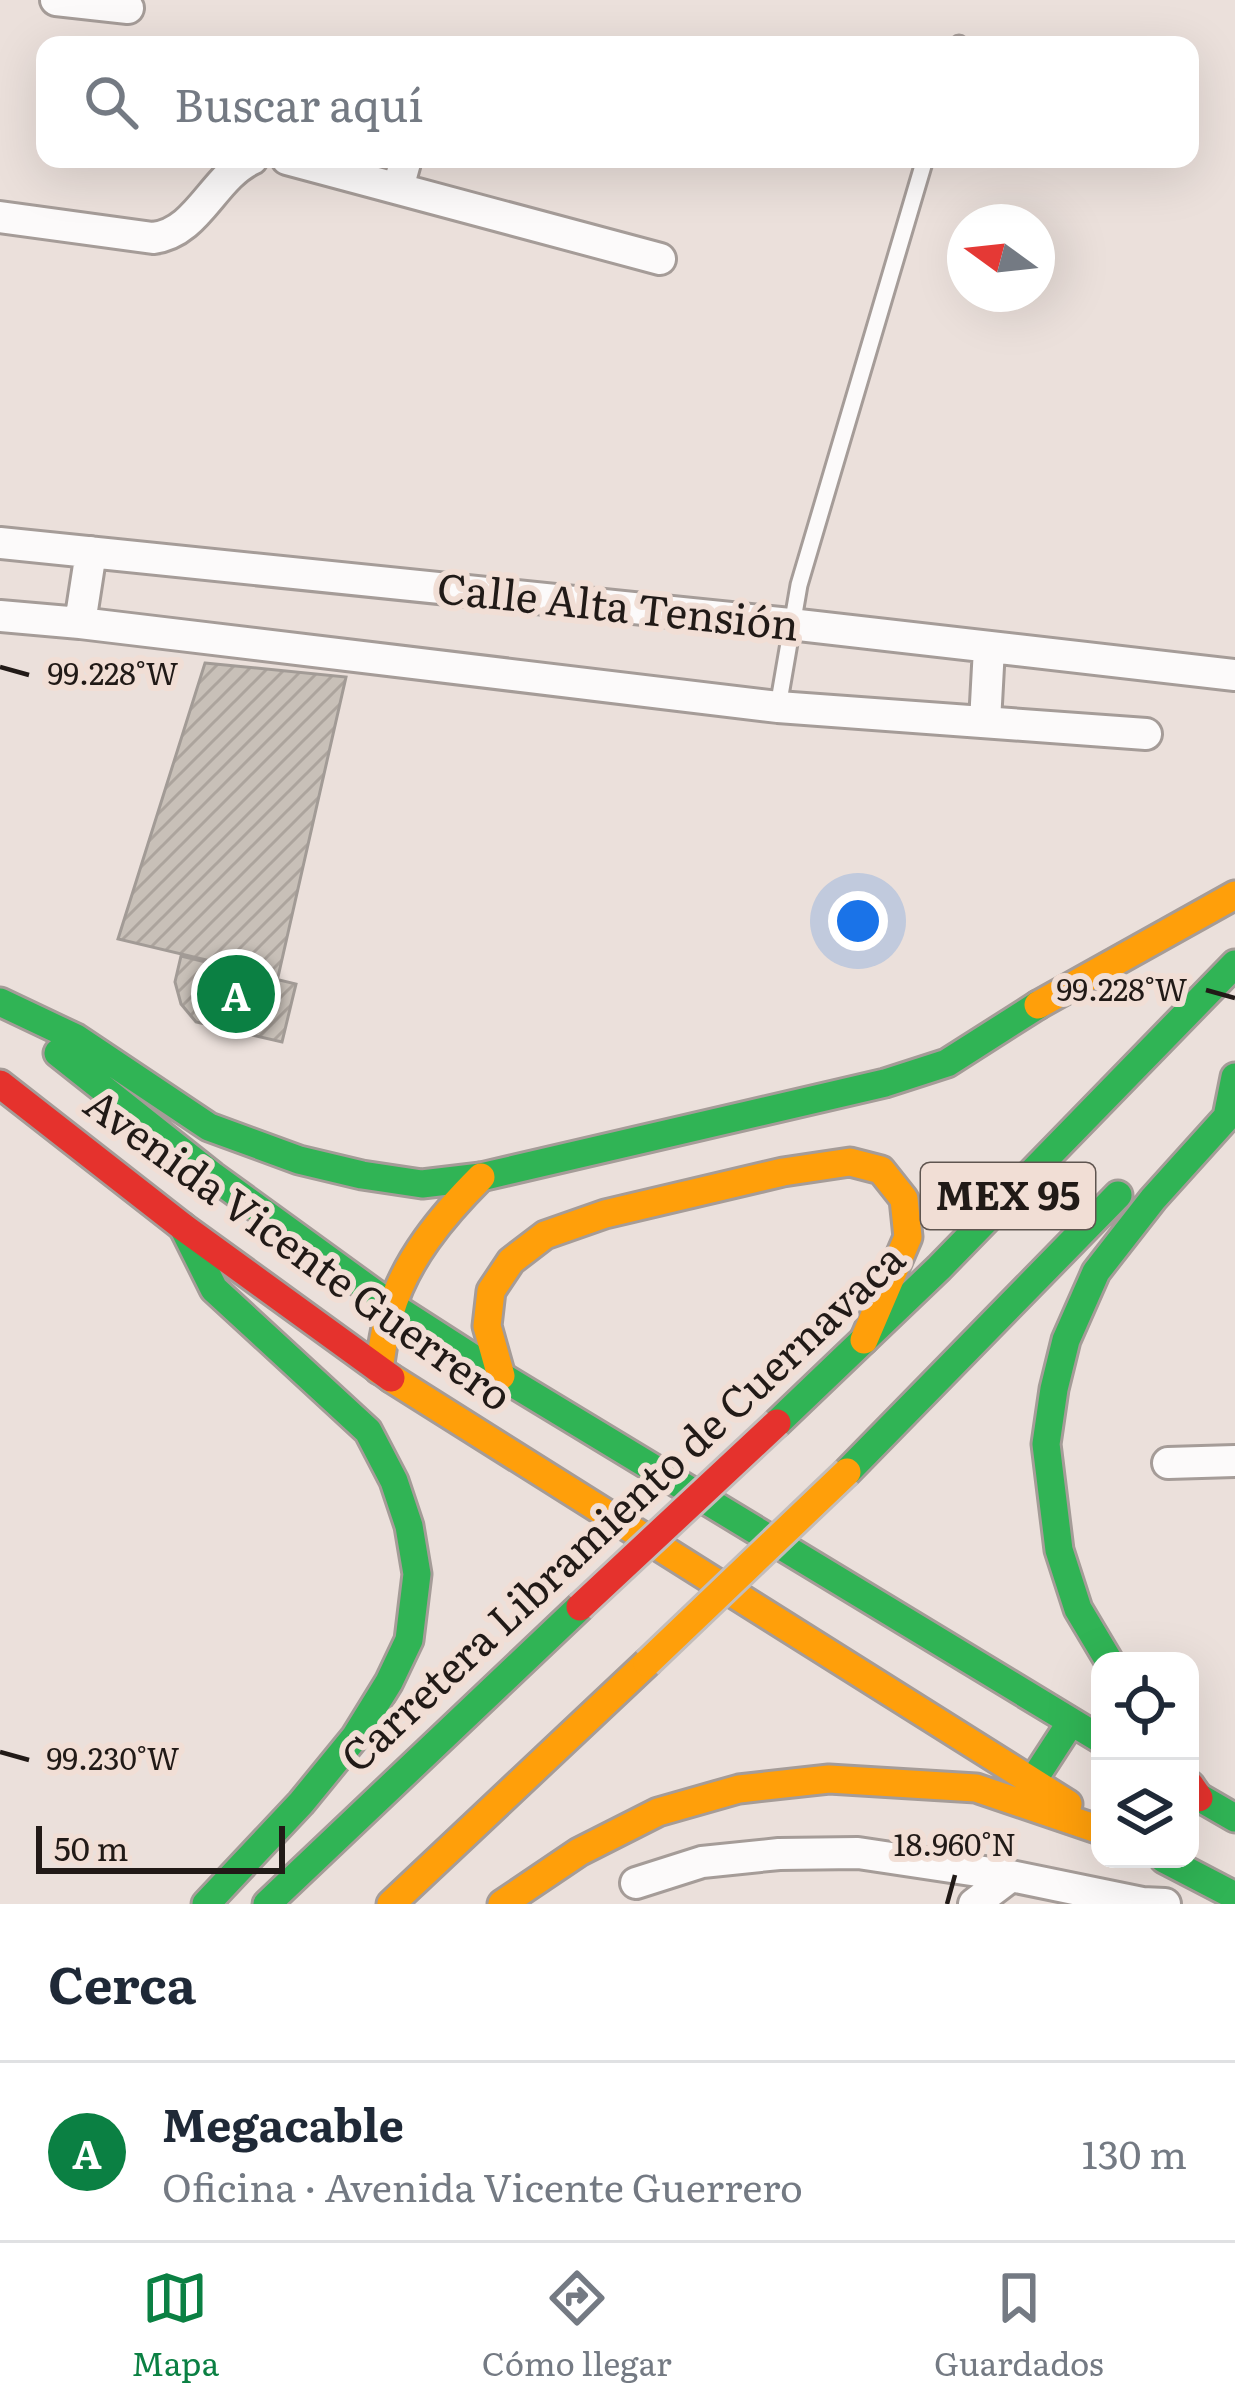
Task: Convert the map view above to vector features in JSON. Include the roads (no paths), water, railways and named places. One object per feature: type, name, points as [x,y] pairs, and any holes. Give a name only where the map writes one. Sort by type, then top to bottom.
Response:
[{"type":"main road","points":[[0,1005],[76,1038],[209,1127],[276,1152],[362,1175],[422,1184],[481,1177],[885,1083],[947,1063],[1015,1018],[1235,895]]},
{"type":"main road","name":"Carretera Libramiento de Cuernavaca","points":[[267,1904],[939,1268],[1235,964]]},
{"type":"main road","name":"Avenida Vicente Guerrero","points":[[0,1005],[214,1176],[392,1306],[1091,1733]]},
{"type":"main road","points":[[1204,1102],[1235,1073]]},
{"type":"main road","points":[[1104,1652],[1078,1610],[1059,1550],[1046,1444],[1054,1389],[1066,1340],[1096,1272],[1227,1117],[1235,1073]]},
{"type":"main road","name":"Avenida Vicente Guerrero","points":[[0,1084],[183,1227],[379,1370],[1091,1821]]},
{"type":"main road","points":[[501,1376],[487,1326],[491,1291],[512,1262],[545,1235],[605,1214],[783,1172],[850,1162],[881,1170],[904,1199],[908,1237],[864,1340]]},
{"type":"main road","name":"MEX 95","points":[[391,1904],[847,1472],[1143,1168]]},
{"type":"main road","points":[[379,1370],[392,1306],[416,1256],[451,1205],[481,1177]]},
{"type":"main road","points":[[183,1227],[214,1288],[368,1431],[394,1481],[409,1526],[417,1574],[409,1640],[355,1737],[301,1803],[206,1904]]},
{"type":"main road","points":[[1032,1782],[1071,1721]]},
{"type":"main road","points":[[502,1904],[580,1852],[658,1812],[739,1789],[829,1779],[976,1788],[1091,1824]]},
{"type":"main road","points":[[1199,1796],[1235,1818]]},
{"type":"main road","points":[[1181,1868],[1235,1896]]},
{"type":"street","points":[[56,0],[128,8]]},
{"type":"street","points":[[0,217],[167,237],[183,226],[235,168]]},
{"type":"street","points":[[356,168],[402,174],[660,259]]},
{"type":"street","name":"Calle Alta Tensión","points":[[0,544],[790,624],[1235,675]]},
{"type":"street","points":[[80,623],[92,552]]},
{"type":"street","name":"Calle Alta Tensión","points":[[0,616],[778,707],[1146,734]]},
{"type":"street","points":[[985,722],[988,648]]},
{"type":"street","points":[[1168,1463],[1235,1461]]},
{"type":"street","points":[[636,1883],[702,1862],[858,1853],[1165,1904]]},
{"type":"street","points":[[974,1904],[1011,1876]]},
{"type":"lane","points":[[778,707],[799,585],[922,168]]},
{"type":"place","name":"Megacable","points":[[236,994]]}]
